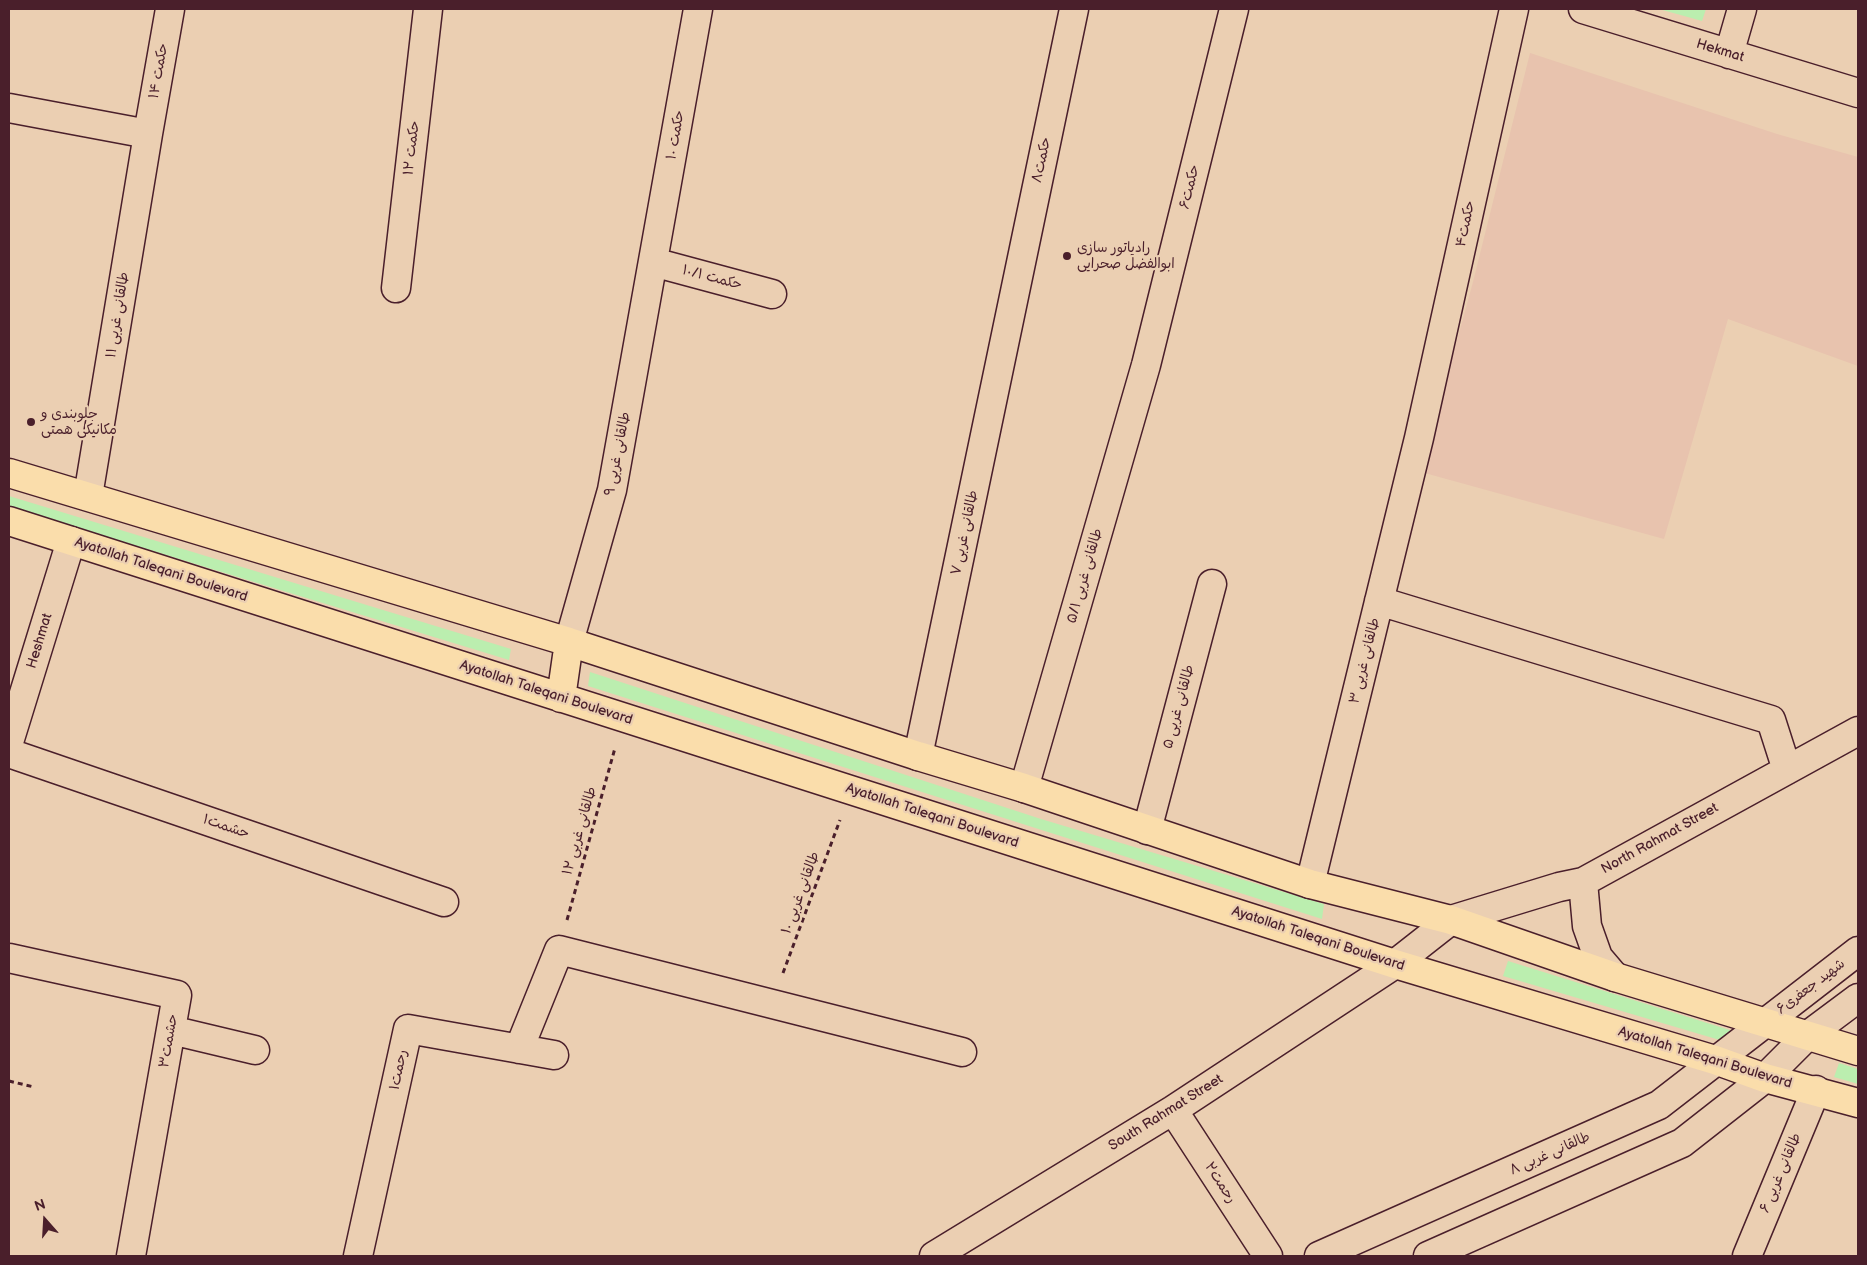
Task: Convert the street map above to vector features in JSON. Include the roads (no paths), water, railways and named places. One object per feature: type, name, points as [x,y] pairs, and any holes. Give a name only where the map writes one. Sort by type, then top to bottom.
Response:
[{"type":"main road","points":[[9,473],[569,642],[918,756],[1024,788],[1310,884],[1451,920],[1615,976],[1858,1051]]},
{"type":"main road","name":"Ayatollah Taleqani Boulevard","points":[[9,521],[1395,964],[1715,1060],[1765,1078],[1816,1090],[1858,1103]]},
{"type":"main road","points":[[561,698],[569,642]]},
{"type":"street","name":"حکمت ۱۴","points":[[148,134],[170,9]]},
{"type":"street","name":"حکمت ۱۲","points":[[396,288],[428,9]]},
{"type":"street","name":"حکمت ۱۰","points":[[653,262],[698,9]]},
{"type":"street","name":"حکمت۸","points":[[1011,311],[1074,9]]},
{"type":"street","name":"حکمت۶","points":[[1146,365],[1234,9]]},
{"type":"street","name":"حکمت۴","points":[[1419,438],[1514,9]]},
{"type":"street","name":"Hekmat","points":[[1583,9],[1858,92]]},
{"type":"street","points":[[1729,54],[1742,9]]},
{"type":"street","points":[[9,108],[148,134]]},
{"type":"street","name":"طالقانی غربی ۱۱","points":[[88,496],[148,134]]},
{"type":"street","name":"حکمت ۱۰/۱","points":[[653,262],[772,294]]},
{"type":"street","name":"طالقانی غربی ۹","points":[[569,642],[612,490],[653,262]]},
{"type":"street","name":"طالقانی غربی ۷","points":[[918,756],[1011,311]]},
{"type":"street","name":"طالقانی غربی ۵/۱","points":[[1024,788],[1146,365]]},
{"type":"street","name":"طالقانی غربی ۳","points":[[1310,884],[1419,438]]},
{"type":"street","name":"Heshmat","points":[[9,742],[71,541]]},
{"type":"street","name":"طالقانی غربی ۵","points":[[1147,830],[1212,584]]},
{"type":"street","points":[[1379,601],[1771,720],[1787,770]]},
{"type":"street","name":"North Rahmat Street","points":[[1451,920],[1558,887],[1583,882],[1858,731]]},
{"type":"street","name":"حشمت۱","points":[[9,753],[444,902]]},
{"type":"street","points":[[1583,882],[1587,926],[1598,957],[1615,976]]},
{"type":"street","name":"South Rahmat Street","points":[[934,1256],[1173,1110],[1395,964],[1451,920]]},
{"type":"street","points":[[519,1049],[559,950],[962,1052]]},
{"type":"street","name":"شهید جعفری۶","points":[[1763,1023],[1858,951]]},
{"type":"street","name":"حشمت۳","points":[[9,958],[178,995],[131,1256]]},
{"type":"street","points":[[1428,1256],[1682,1143],[1765,1078],[1807,1036],[1858,998]]},
{"type":"street","name":"طالقانی غربی ۸","points":[[1319,1256],[1659,1105],[1763,1023]]},
{"type":"street","name":"رحمت۱","points":[[358,1256],[408,1029],[554,1055]]},
{"type":"street","points":[[171,1030],[255,1050]]},
{"type":"street","name":"طالقانی غربی ۶","points":[[1747,1256],[1816,1090]]},
{"type":"street","name":"رحمت۲","points":[[1173,1110],[1268,1256]]},
{"type":"place","name":"رادیاتور سازی ابوالفضل صحرایی","points":[[1067,256]]},
{"type":"place","name":"جلوبندی و مکانیکی همتی","points":[[31,422]]}]
